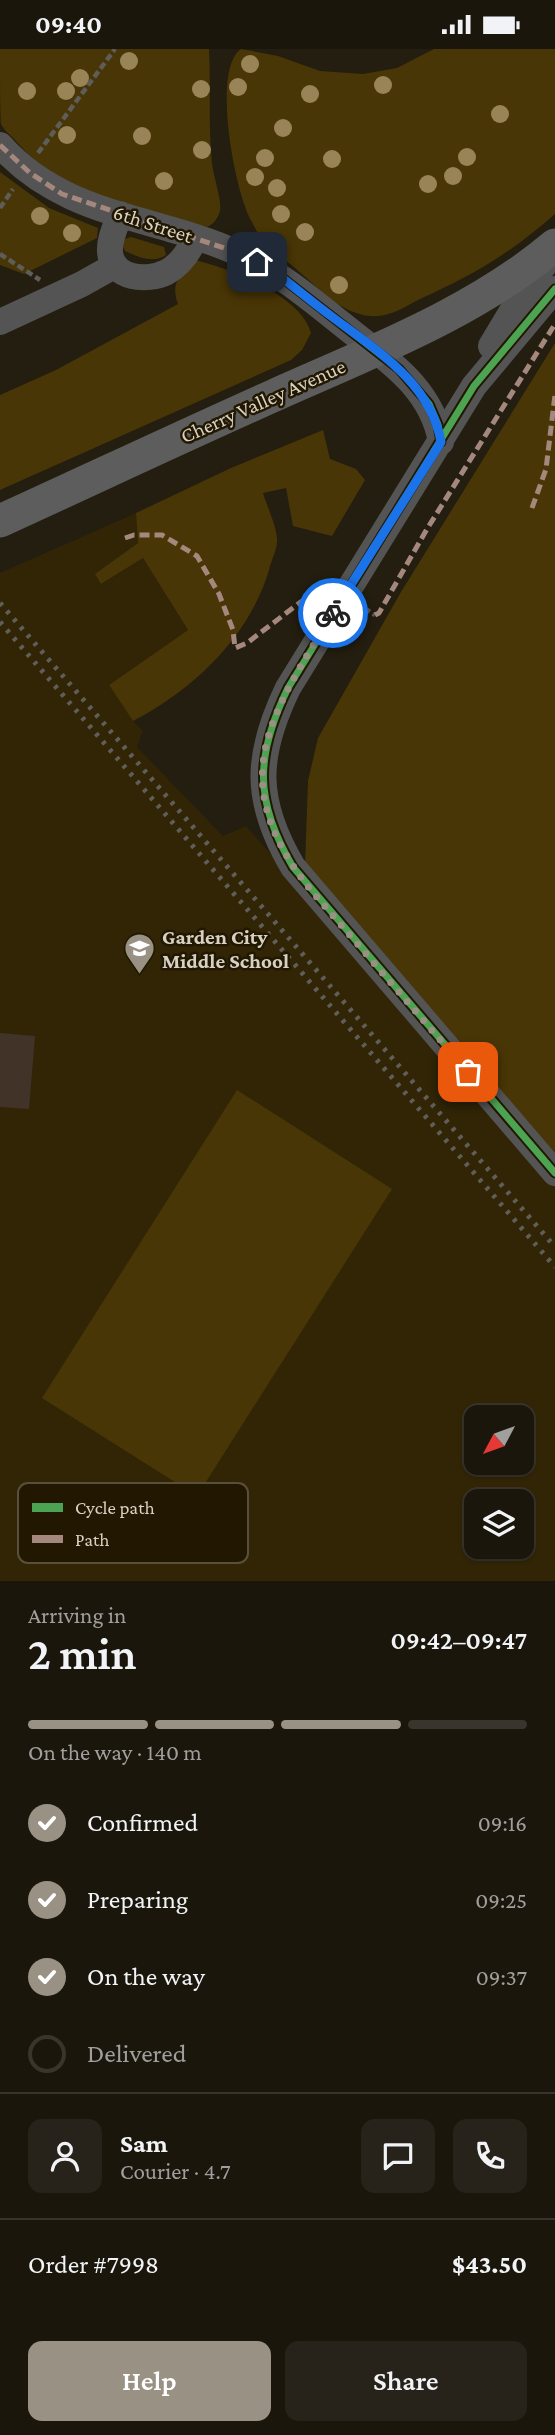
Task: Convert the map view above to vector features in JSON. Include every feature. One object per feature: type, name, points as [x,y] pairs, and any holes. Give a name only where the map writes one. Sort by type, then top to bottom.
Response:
[{"type":"main road","name":"Cherry Valley Avenue","points":[[0,521],[376,350],[478,299],[514,277],[555,245]]},
{"type":"street","name":"6th Street","points":[[0,145],[30,173],[62,194],[239,253],[276,273],[399,369],[429,404],[438,425],[441,442]]},
{"type":"street","points":[[120,214],[110,242],[110,255],[114,266],[131,277],[154,277],[168,272],[185,257],[195,238]]},
{"type":"street","points":[[555,252],[521,296],[495,338],[474,386],[441,442],[288,688],[273,718],[266,743],[262,775],[264,795],[276,839],[293,867],[555,1173]]},
{"type":"street","points":[[0,322],[58,296],[114,266]]},
{"type":"street","points":[[474,386],[555,289]]},
{"type":"path","points":[[33,160],[115,49]]},
{"type":"path","points":[[0,208],[16,185]]},
{"type":"path","points":[[0,254],[30,272],[58,296]]},
{"type":"shaded area","points":[[0,49],[209,49],[211,149],[220,206],[219,214],[212,224],[207,227],[104,197],[55,174],[34,159],[1,124]]},
{"type":"shaded area","points":[[241,49],[278,56],[320,71],[363,74],[397,68],[434,49],[555,49],[555,214],[491,262],[396,311],[370,316],[348,310],[269,248],[258,234],[245,207],[233,160],[227,105],[232,61]]},
{"type":"shaded area","points":[[0,172],[49,208],[98,228],[97,238],[24,274],[0,265]]},
{"type":"shaded area","points":[[131,237],[164,247],[166,255],[151,259],[125,251],[122,244],[125,239]]},
{"type":"shaded area","points":[[195,260],[245,277],[293,307],[304,319],[311,333],[302,350],[291,360],[0,490],[0,395],[56,370],[178,304],[176,284]]},
{"type":"shaded area","points":[[555,343],[555,1160],[305,866],[308,781],[318,738],[401,592]]},
{"type":"shaded area","points":[[323,430],[330,459],[356,469],[365,480],[332,536],[293,526],[286,488],[263,493],[275,527],[277,543],[260,594],[248,617],[233,639],[198,677],[156,708],[133,721],[109,685],[188,630],[143,558],[101,584],[95,574],[138,543],[136,513],[231,468]]},
{"type":"shaded area","name":"Garden City Middle School","points":[[136,513],[138,543],[96,575],[102,584],[143,558],[188,630],[109,685],[143,731],[137,747],[223,836],[246,826],[555,1178],[555,1581],[0,1581],[0,573]]},
{"type":"shaded area","points":[[237,1090],[392,1189],[205,1483],[176,1483],[42,1398]]},
{"type":"building","points":[[0,1033],[35,1036],[29,1109],[0,1107]]},
{"type":"railway","points":[[0,603],[555,1247]]},
{"type":"railway","points":[[0,622],[555,1267]]},
{"type":"marked path","points":[[0,145],[30,173],[62,194],[239,253]]},
{"type":"marked path","points":[[375,615],[379,613],[427,529],[555,324]]},
{"type":"marked path","points":[[532,508],[546,469],[555,395]]},
{"type":"marked path","points":[[125,538],[134,535],[162,535],[197,556],[219,594],[233,630],[235,648],[247,643],[302,601]]},
{"type":"cycle path","points":[[239,253],[276,273],[399,369],[429,404],[438,425],[441,442]]},
{"type":"cycle path","points":[[555,289],[474,386],[288,688],[269,735],[264,778],[271,821],[293,867],[555,1173]]},
{"type":"way so far","points":[[333,613],[288,688],[273,718],[266,743],[262,775],[264,795],[276,839],[310,889],[468,1072]]},
{"type":"place","name":"Garden City Middle School","points":[[139,976]]},
{"type":"route","points":[[257,262],[276,273],[399,369],[429,404],[438,425],[441,442],[333,613]]}]
